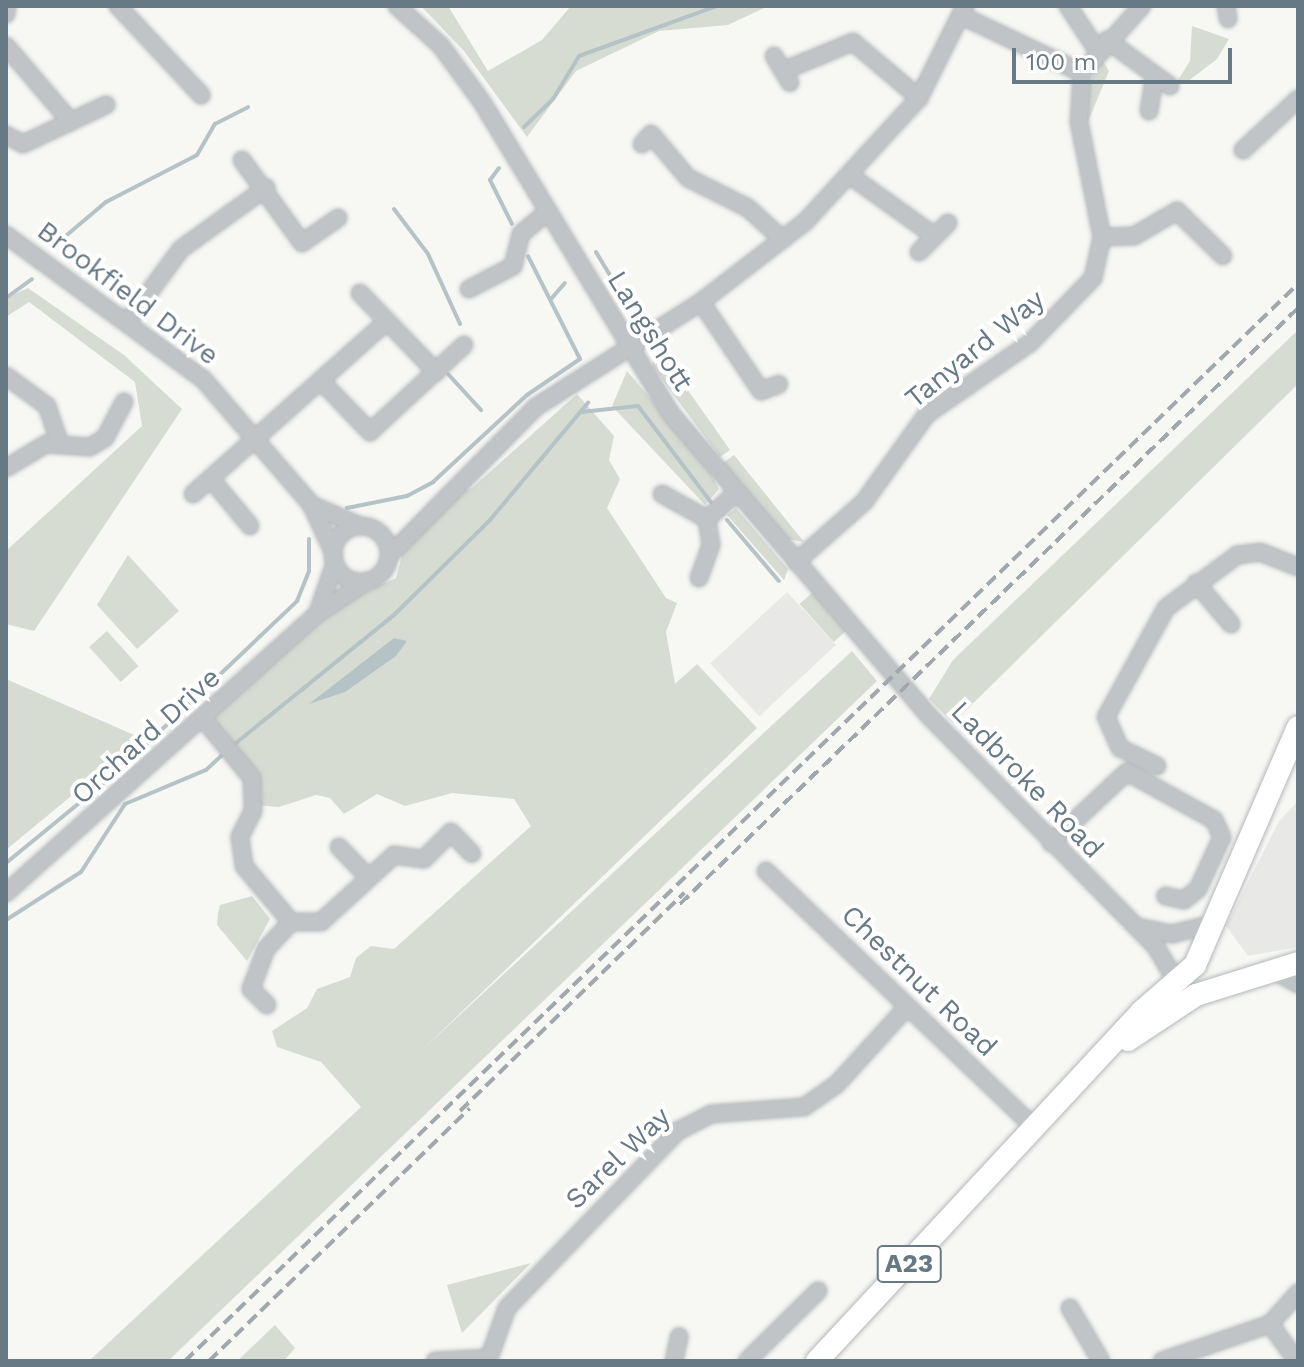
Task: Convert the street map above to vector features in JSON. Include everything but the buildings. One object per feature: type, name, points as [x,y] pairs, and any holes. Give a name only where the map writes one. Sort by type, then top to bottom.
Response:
[{"type":"main road","points":[[1290,774],[1298,727]]},
{"type":"main road","name":"A23","points":[[817,1361],[1176,983],[1208,935],[1290,774]]},
{"type":"main road","points":[[1208,935],[1219,965],[1246,977]]},
{"type":"main road","name":"A23","points":[[1110,1051],[1196,995],[1298,963]]},
{"type":"street","points":[[6,14],[7,6]]},
{"type":"street","points":[[118,6],[160,43],[201,95]]},
{"type":"street","name":"Langshott","points":[[397,6],[474,89],[627,348],[737,492],[884,666]]},
{"type":"street","points":[[1068,6],[1102,45],[1162,84],[1149,111]]},
{"type":"street","points":[[1142,6],[1102,45],[1082,73],[1079,122],[1102,237],[1134,236],[1177,211],[1223,256]]},
{"type":"street","points":[[311,504],[334,558],[350,579],[367,581],[383,572],[389,556],[433,505],[536,407],[701,302],[783,240],[852,177],[919,98],[963,11],[1082,73]]},
{"type":"street","points":[[782,70],[853,42],[919,98]]},
{"type":"street","points":[[6,46],[71,122]]},
{"type":"street","points":[[1243,150],[1298,99]]},
{"type":"street","points":[[6,135],[23,144],[106,105]]},
{"type":"street","points":[[649,135],[696,184],[748,208],[783,240]]},
{"type":"street","points":[[242,160],[266,188],[302,243],[338,218]]},
{"type":"street","points":[[852,177],[932,234]]},
{"type":"street","points":[[128,321],[181,249],[266,188]]},
{"type":"street","points":[[469,289],[513,266],[521,234],[548,211]]},
{"type":"street","points":[[919,252],[932,234],[948,223]]},
{"type":"street","name":"Brookfield Drive","points":[[6,235],[128,321],[203,379],[311,504]]},
{"type":"street","name":"Tanyard Way","points":[[796,562],[864,502],[927,414],[1030,343],[1081,294],[1102,237]]},
{"type":"street","points":[[360,293],[436,372]]},
{"type":"street","points":[[701,302],[761,391],[779,384]]},
{"type":"street","points":[[193,494],[387,321]]},
{"type":"street","points":[[321,381],[370,432],[464,345]]},
{"type":"street","points":[[6,376],[47,406],[60,444],[72,450],[105,438],[124,402]]},
{"type":"street","points":[[6,468],[60,444]]},
{"type":"street","points":[[211,479],[250,526]]},
{"type":"street","points":[[707,519],[737,492]]},
{"type":"street","points":[[662,494],[707,519]]},
{"type":"street","points":[[311,504],[384,538],[389,556]]},
{"type":"street","points":[[317,614],[343,533],[364,527],[401,524],[433,505]]},
{"type":"street","points":[[699,578],[711,545],[707,519]]},
{"type":"street","points":[[1157,766],[1112,740],[1106,717],[1166,608],[1196,583],[1249,552],[1298,567]]},
{"type":"street","name":"Orchard Drive","points":[[6,893],[210,727],[317,614],[367,581]]},
{"type":"street","points":[[1196,583],[1231,624]]},
{"type":"street","name":"Ladbroke Road","points":[[884,666],[1051,843],[1136,927],[1176,983],[1196,995]]},
{"type":"street","points":[[210,727],[252,778],[253,811],[240,837],[244,866],[291,922]]},
{"type":"street","points":[[1051,843],[1127,772],[1214,820],[1222,837],[1198,889],[1184,900],[1165,896]]},
{"type":"street","points":[[267,1005],[251,989],[266,949],[291,922],[321,922],[366,875],[394,855],[424,859],[457,827],[472,854]]},
{"type":"street","points":[[339,847],[366,875]]},
{"type":"street","name":"Chestnut Road","points":[[766,871],[1036,1129]]},
{"type":"street","points":[[1136,927],[1172,934],[1208,935]]},
{"type":"street","points":[[1272,970],[1298,984]]},
{"type":"street","name":"Sarel Way","points":[[488,1359],[507,1308],[678,1131],[711,1114],[804,1107],[837,1084],[907,1007]]},
{"type":"street","points":[[747,1361],[818,1291]]},
{"type":"street","points":[[1162,1361],[1270,1324],[1298,1293]]},
{"type":"street","points":[[1070,1308],[1101,1361]]},
{"type":"street","points":[[1270,1324],[1297,1361]]},
{"type":"street","points":[[674,1361],[679,1337]]},
{"type":"street","points":[[435,1361],[488,1359]]},
{"type":"shaded area","points":[[421,6],[448,6],[488,71],[542,40],[571,6],[768,6],[728,25],[659,31],[576,71],[527,137],[464,51]]},
{"type":"shaded area","points":[[1192,26],[1229,39],[1217,59],[1187,82],[1178,80],[1190,61]]},
{"type":"shaded area","points":[[1101,58],[1109,71],[1087,124],[1086,92]]},
{"type":"shaded area","points":[[28,288],[124,355],[182,409],[34,631],[6,624],[6,551],[142,426],[135,382],[29,302],[6,317],[6,298]]},
{"type":"shaded area","points":[[1298,330],[1298,384],[953,723],[929,699],[953,660]]},
{"type":"shaded area","points":[[656,345],[730,450],[720,457],[652,366]]},
{"type":"shaded area","points":[[627,371],[704,461],[719,489],[705,505],[612,406]]},
{"type":"shaded area","points":[[577,394],[614,436],[609,460],[620,479],[607,508],[666,598],[677,603],[666,632],[675,684],[697,664],[757,728],[423,1049],[852,651],[877,681],[168,1361],[89,1361],[361,1107],[321,1062],[277,1047],[272,1031],[307,1008],[317,989],[350,977],[356,958],[371,946],[394,949],[531,826],[514,799],[452,793],[405,806],[377,794],[344,814],[330,798],[316,795],[279,807],[253,805],[252,778],[205,721],[317,614],[396,578],[406,541],[433,505],[473,487]]},
{"type":"shaded area","points":[[734,455],[804,542],[787,539],[723,463]]},
{"type":"shaded area","points":[[736,508],[788,569],[784,580],[727,515]]},
{"type":"shaded area","points":[[128,555],[179,611],[137,649],[97,605]]},
{"type":"shaded area","points":[[787,592],[836,645],[759,716],[710,664]]},
{"type":"shaded area","points":[[813,592],[847,630],[834,642],[800,604]]},
{"type":"shaded area","points":[[107,631],[138,666],[121,682],[89,647]]},
{"type":"shaded area","points":[[394,638],[407,641],[396,656],[345,692],[309,704]]},
{"type":"shaded area","points":[[6,679],[141,738],[6,850]]},
{"type":"shaded area","points":[[1298,801],[1298,947],[1248,956],[1226,926],[1279,821]]},
{"type":"shaded area","points":[[252,896],[270,919],[247,961],[217,925],[220,905]]},
{"type":"shaded area","points":[[531,1263],[462,1333],[447,1285]]},
{"type":"shaded area","points":[[275,1325],[295,1348],[284,1361],[237,1361]]},
{"type":"waterway","points":[[524,127],[553,99],[579,56],[717,6]]},
{"type":"waterway","points":[[55,245],[106,202],[197,155],[215,124],[248,107]]},
{"type":"waterway","points":[[499,168],[490,180],[512,224]]},
{"type":"waterway","points":[[394,209],[428,254],[460,324]]},
{"type":"waterway","points":[[596,252],[629,307]]},
{"type":"waterway","points":[[347,508],[407,496],[433,482],[527,395],[580,359],[528,256]]},
{"type":"waterway","points":[[6,298],[32,279]]},
{"type":"waterway","points":[[551,299],[565,283]]},
{"type":"waterway","points":[[448,374],[481,410]]},
{"type":"waterway","points":[[231,747],[393,616],[490,520],[588,403]]},
{"type":"waterway","points":[[581,412],[638,406],[711,502]]},
{"type":"waterway","points":[[727,520],[779,581]]},
{"type":"waterway","points":[[6,863],[116,773],[297,601],[309,571],[309,539]]},
{"type":"waterway","points":[[6,920],[81,872],[125,804],[206,770],[224,753]]},
{"type":"railway","points":[[185,1361],[1298,284]]},
{"type":"railway","points":[[680,904],[1298,308]]},
{"type":"railway","points":[[460,1111],[684,893]]},
{"type":"railway","points":[[209,1361],[470,1108]]}]
